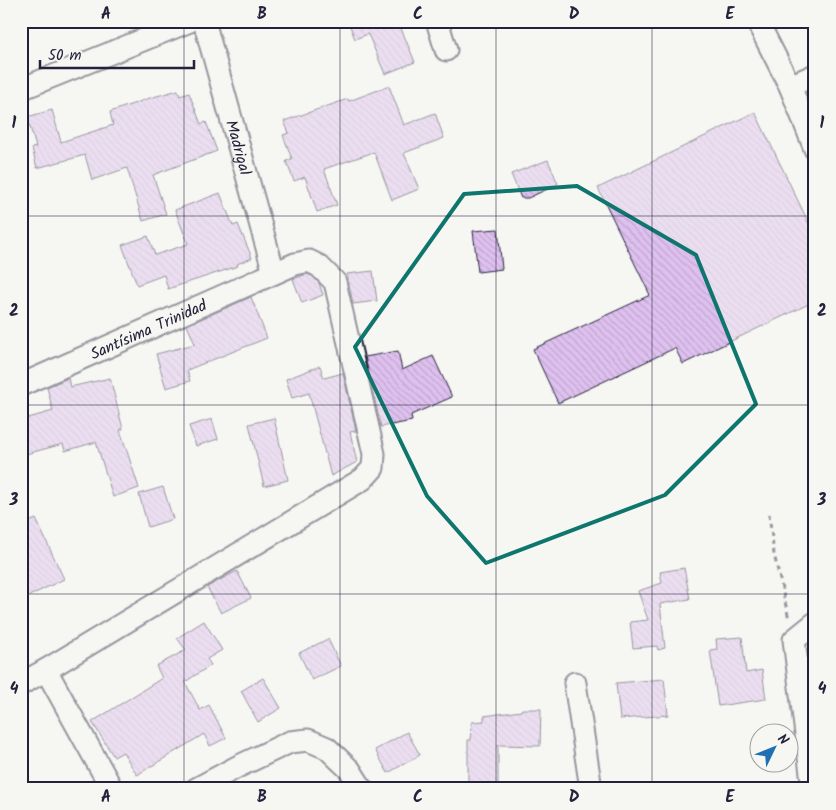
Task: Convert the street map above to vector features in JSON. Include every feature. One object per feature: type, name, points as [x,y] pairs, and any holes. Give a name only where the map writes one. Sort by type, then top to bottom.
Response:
[{"type":"street","points":[[21,89],[190,21]]},
{"type":"street","name":"Madrigal","points":[[204,21],[274,273]]},
{"type":"street","points":[[437,21],[446,50]]},
{"type":"street","points":[[757,21],[790,86],[814,143]]},
{"type":"street","points":[[790,86],[815,76]]},
{"type":"street","name":"Santísima Trinidad","points":[[21,385],[274,273],[295,264],[309,261],[319,266],[335,282],[374,454],[373,468],[363,478],[46,670]]},
{"type":"street","points":[[813,789],[794,640],[815,623]]},
{"type":"street","points":[[21,684],[46,670],[112,789]]},
{"type":"street","points":[[575,683],[591,789]]},
{"type":"street","points":[[196,789],[290,742],[308,740],[327,748],[350,770],[362,789]]},
{"type":"path","points":[[769,514],[774,554],[794,640]]},
{"type":"highlighted area","points":[[577,186],[696,255],[756,404],[665,495],[486,563],[427,496],[355,347],[464,194]]},
{"type":"building","points":[[348,21],[398,21],[415,62],[385,74],[368,34],[355,39]]},
{"type":"building","points":[[389,86],[404,125],[435,113],[444,138],[404,153],[419,189],[392,200],[374,152],[324,169],[337,205],[317,212],[305,177],[294,181],[286,161],[292,159],[283,135],[289,133],[284,121],[348,99],[349,101]]},
{"type":"building","points":[[178,90],[180,96],[189,93],[201,124],[206,122],[217,151],[153,175],[166,214],[143,221],[127,168],[92,180],[85,155],[37,168],[32,148],[36,147],[27,117],[52,110],[61,142],[113,125],[110,112]]},
{"type":"building","points":[[755,112],[815,236],[815,301],[683,364],[675,348],[558,403],[533,349],[650,295],[598,188]]},
{"type":"building","points":[[548,160],[558,184],[528,198],[521,198],[511,174]]},
{"type":"building","points":[[220,193],[233,226],[238,224],[252,258],[237,264],[238,266],[168,289],[164,275],[137,285],[122,245],[148,236],[155,255],[188,244],[175,210]]},
{"type":"building","points":[[498,229],[502,269],[478,272],[473,231]]},
{"type":"building","points":[[373,271],[377,301],[353,304],[347,274]]},
{"type":"building","points":[[307,274],[319,283],[323,295],[302,303],[293,279]]},
{"type":"building","points":[[251,297],[267,338],[187,370],[190,381],[166,388],[156,354],[195,344],[187,325]]},
{"type":"building","points":[[398,351],[402,370],[433,356],[452,397],[411,415],[412,421],[381,427],[365,357]]},
{"type":"building","points":[[320,366],[324,378],[343,373],[356,431],[350,432],[357,462],[331,476],[309,393],[292,398],[286,379]]},
{"type":"building","points":[[68,378],[70,387],[110,378],[123,429],[120,430],[139,488],[113,497],[96,442],[65,451],[63,444],[26,454],[21,436],[21,420],[53,411],[47,387]]},
{"type":"building","points":[[274,418],[288,480],[264,486],[249,424]]},
{"type":"building","points":[[212,419],[218,439],[196,446],[189,426]]},
{"type":"building","points":[[163,487],[173,519],[148,527],[139,494]]},
{"type":"building","points":[[36,519],[64,579],[21,600],[21,525]]},
{"type":"building","points":[[684,568],[690,599],[660,604],[665,648],[658,650],[657,646],[633,648],[630,622],[648,620],[638,591],[662,583],[660,572]]},
{"type":"building","points":[[237,571],[251,598],[221,613],[207,587]]},
{"type":"building","points":[[204,621],[222,650],[207,659],[211,665],[185,682],[200,710],[209,705],[226,738],[210,746],[204,734],[137,775],[123,752],[114,757],[92,722],[162,678],[156,666],[186,650],[177,638]]},
{"type":"building","points":[[742,637],[746,673],[762,670],[766,699],[718,706],[710,650],[717,649],[716,639]]},
{"type":"building","points":[[328,639],[341,666],[312,680],[299,653]]},
{"type":"building","points":[[263,678],[281,708],[258,722],[241,691]]},
{"type":"building","points":[[664,679],[668,715],[620,719],[616,683]]},
{"type":"building","points":[[522,709],[541,709],[540,746],[498,745],[498,789],[468,789],[468,740],[471,740],[472,722],[484,721],[484,716],[521,711]]},
{"type":"building","points":[[407,732],[420,755],[388,773],[375,750]]}]
